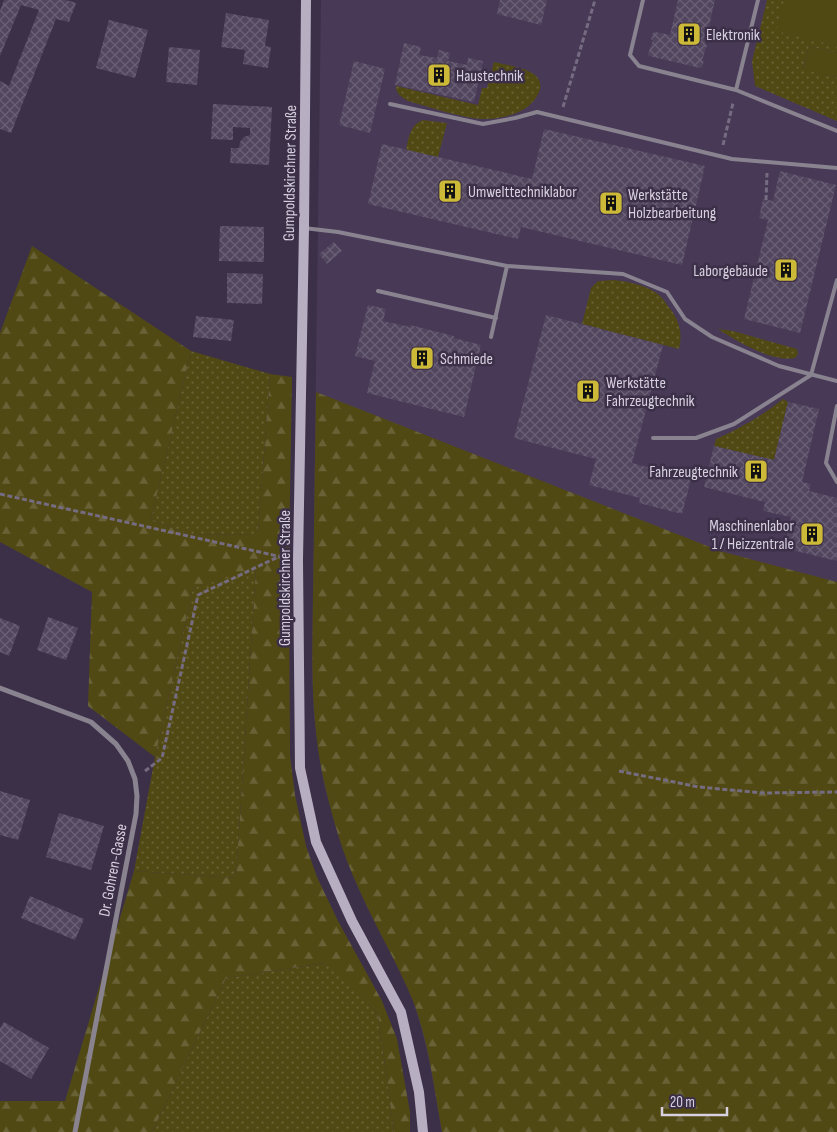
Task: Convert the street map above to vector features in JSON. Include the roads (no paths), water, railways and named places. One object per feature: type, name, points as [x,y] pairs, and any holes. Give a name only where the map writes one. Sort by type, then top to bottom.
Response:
[{"type":"main road","name":"Gumpoldskirchner Straße","points":[[306,0],[298,560],[300,768],[316,842],[352,921],[401,1012],[419,1092],[423,1132]]},
{"type":"street","name":"Dr. Gohren-Gasse","points":[[0,688],[91,722],[116,744],[128,760],[135,779],[137,796],[136,814],[75,1132]]},
{"type":"lane","points":[[643,0],[630,55],[638,66],[736,90],[837,131]]},
{"type":"lane","points":[[736,90],[758,0]]},
{"type":"lane","points":[[390,104],[484,124],[537,112],[732,159],[837,168]]},
{"type":"lane","points":[[304,228],[338,232],[508,266],[623,274],[667,292],[685,319],[712,337],[779,366],[837,380]]},
{"type":"lane","points":[[491,338],[508,266]]},
{"type":"lane","points":[[654,438],[696,438],[734,424],[811,375],[837,280]]},
{"type":"lane","points":[[378,291],[496,318]]},
{"type":"lane","points":[[837,406],[826,462],[837,482]]},
{"type":"place","name":"Elektronik","points":[[689,34]]},
{"type":"place","name":"Haustechnik","points":[[439,75]]},
{"type":"place","name":"Umwelttechniklabor","points":[[450,191]]},
{"type":"place","name":"Werkstätte Holzbearbeitung","points":[[611,203]]},
{"type":"place","name":"Laborgebäude","points":[[786,270]]},
{"type":"place","name":"Schmiede","points":[[422,358]]},
{"type":"place","name":"Werkstätte Fahrzeugtechnik","points":[[588,391]]},
{"type":"place","name":"Fahrzeugtechnik","points":[[756,471]]},
{"type":"place","name":"Maschinenlabor 1 / Heizzentrale","points":[[812,534]]}]
